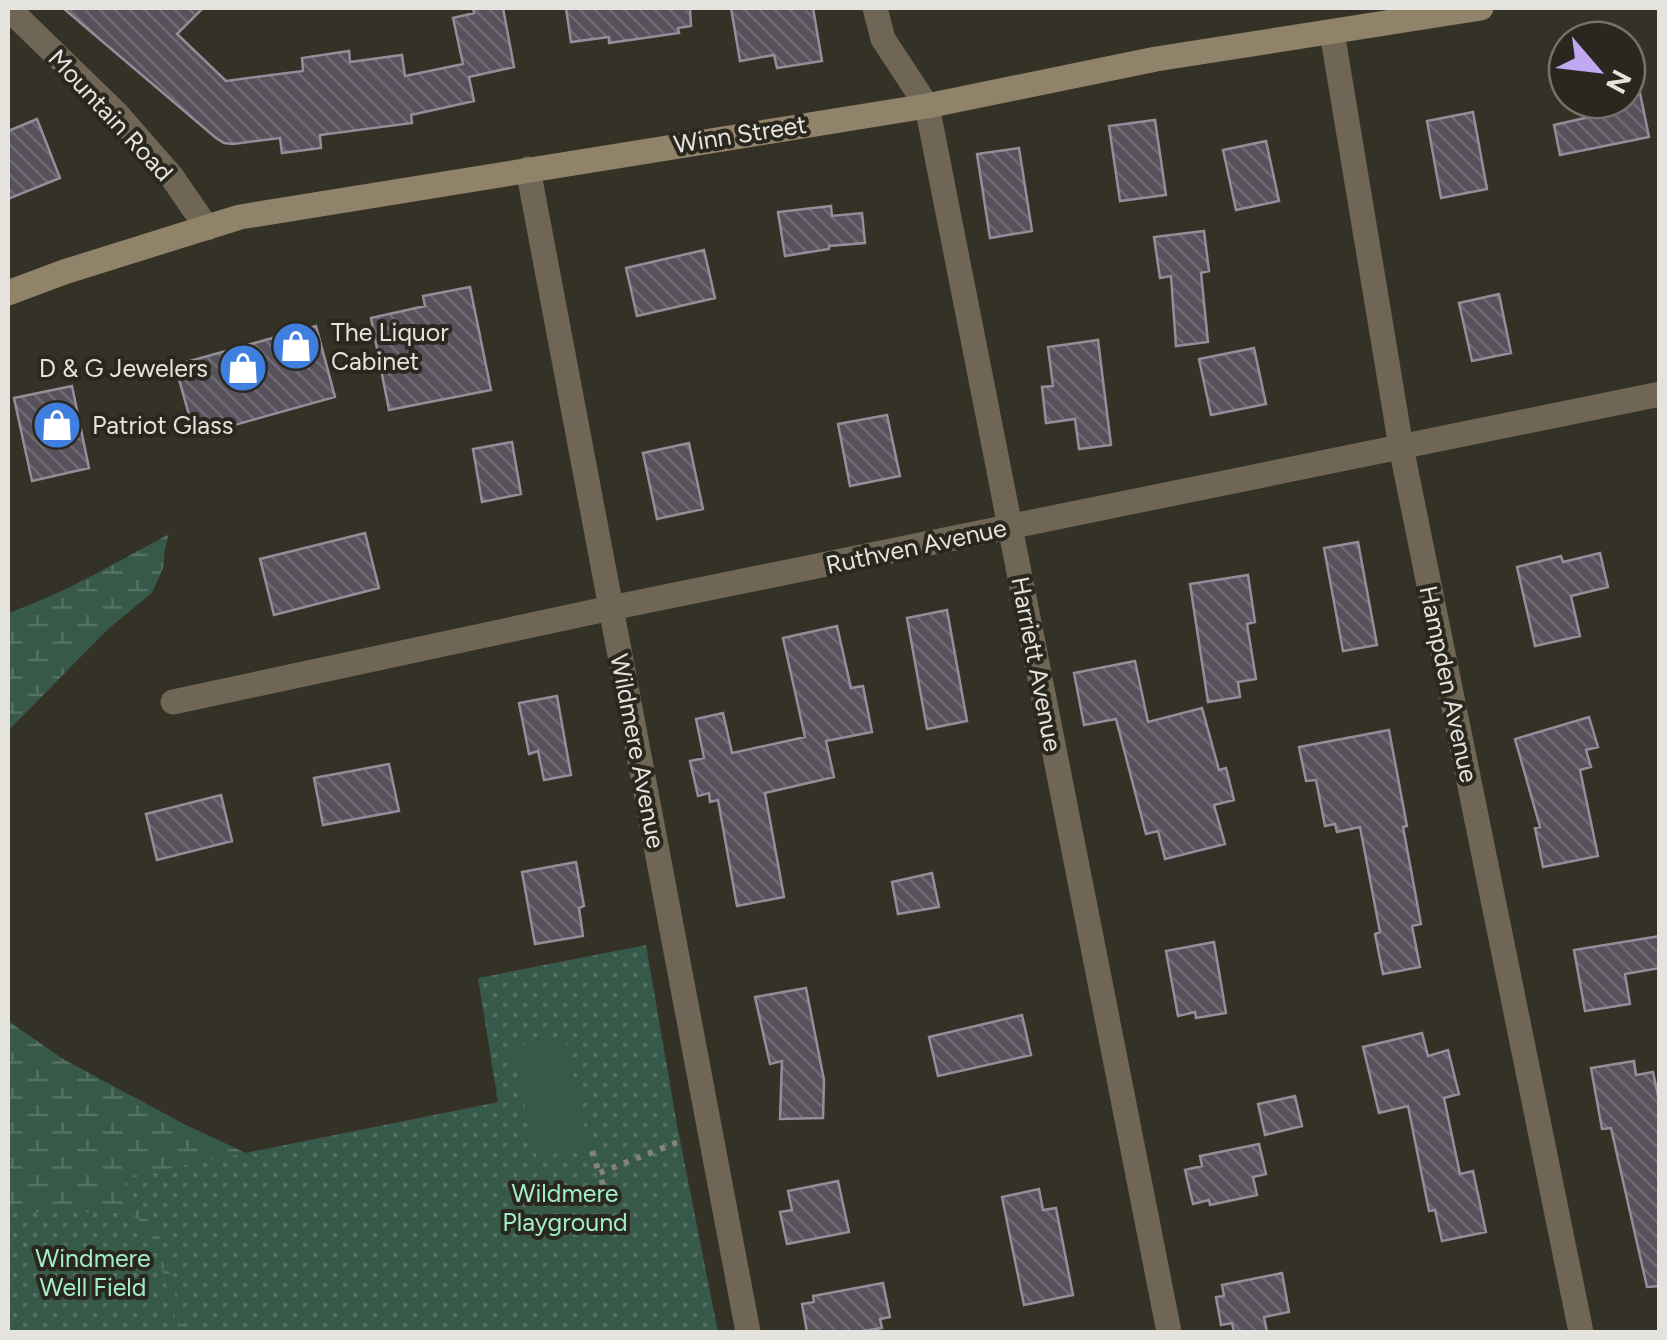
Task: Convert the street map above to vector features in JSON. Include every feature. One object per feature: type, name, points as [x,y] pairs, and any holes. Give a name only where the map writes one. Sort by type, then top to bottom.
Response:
[{"type":"main road","name":"Winn Street","points":[[8,294],[64,272],[240,218],[926,106],[1156,59],[1480,8]]},
{"type":"street","name":"Mountain Road","points":[[8,8],[117,114],[172,177],[207,228]]},
{"type":"street","name":"Harriett Avenue","points":[[875,8],[883,39],[926,106],[1169,1332]]},
{"type":"street","name":"Hampden Avenue","points":[[1332,32],[1401,447],[1581,1332]]},
{"type":"street","name":"Wildmere Avenue","points":[[528,170],[748,1332]]},
{"type":"street","name":"Ruthven Avenue","points":[[173,702],[611,608],[1660,394]]},
{"type":"path","points":[[599,1173],[710,1130]]},
{"type":"path","points":[[592,1151],[607,1197]]},
{"type":"green space","points":[[169,534],[163,568],[152,593],[108,629],[8,731],[8,613],[69,587]]},
{"type":"green space","name":"Wildmere Playground","points":[[646,945],[718,1332],[185,1332],[160,1237],[121,1178],[498,1102],[478,978]]},
{"type":"green space","points":[[8,1021],[63,1059],[246,1153],[428,1332],[8,1332]]},
{"type":"green space","points":[[564,1035],[589,1146],[537,1158],[511,1047]]},
{"type":"green space","name":"Windmere Well Field","points":[[8,1212],[132,1213],[155,1243],[179,1332],[8,1332]]},
{"type":"building","points":[[63,8],[203,8],[177,34],[226,81],[303,71],[302,58],[349,51],[350,62],[402,55],[405,76],[463,64],[453,18],[474,13],[473,8],[503,8],[514,67],[469,77],[474,101],[411,115],[412,123],[320,135],[321,148],[282,153],[280,138],[233,144],[216,138]]},
{"type":"building","points":[[566,8],[690,8],[691,26],[678,28],[679,33],[609,43],[609,37],[571,42]]},
{"type":"building","points":[[731,8],[813,8],[822,61],[777,68],[774,55],[740,61]]},
{"type":"building","points":[[1473,112],[1487,189],[1441,198],[1427,121]]},
{"type":"building","points":[[37,119],[60,178],[8,199],[8,131]]},
{"type":"building","points":[[1155,120],[1166,195],[1120,201],[1109,126]]},
{"type":"building","points":[[1576,120],[1646,120],[1649,137],[1560,155],[1554,125]]},
{"type":"building","points":[[1266,141],[1279,201],[1236,210],[1223,150]]},
{"type":"building","points":[[1019,148],[1032,231],[990,238],[977,154]]},
{"type":"building","points":[[831,206],[832,216],[862,213],[865,243],[785,256],[778,212]]},
{"type":"building","points":[[1204,231],[1209,271],[1201,273],[1208,342],[1176,346],[1171,276],[1160,278],[1154,237]]},
{"type":"building","points":[[704,250],[715,298],[637,316],[626,268]]},
{"type":"building","points":[[470,287],[491,390],[389,410],[371,318],[425,306],[423,296]]},
{"type":"building","points":[[1499,294],[1511,353],[1472,361],[1459,303]]},
{"type":"building","points":[[316,326],[335,397],[195,436],[175,365]]},
{"type":"building","points":[[1098,340],[1111,445],[1079,449],[1075,419],[1046,423],[1042,387],[1053,386],[1048,347]]},
{"type":"building","points":[[1254,348],[1266,404],[1211,415],[1199,359]]},
{"type":"building","points":[[72,386],[89,468],[32,481],[14,398]]},
{"type":"building","points":[[887,415],[900,476],[850,486],[838,424]]},
{"type":"building","points":[[512,442],[521,494],[482,502],[473,449]]},
{"type":"building","points":[[689,443],[703,509],[657,519],[643,453]]},
{"type":"building","points":[[365,533],[379,588],[274,615],[260,559]]},
{"type":"building","points":[[1358,542],[1377,645],[1343,651],[1324,548]]},
{"type":"building","points":[[1600,553],[1608,587],[1571,596],[1580,636],[1535,646],[1517,567],[1561,556],[1563,562]]},
{"type":"building","points":[[1248,575],[1255,622],[1247,624],[1256,679],[1238,682],[1240,697],[1208,702],[1190,584]]},
{"type":"building","points":[[947,610],[967,721],[927,729],[907,618]]},
{"type":"building","points":[[837,626],[851,688],[863,686],[872,732],[826,741],[834,777],[765,793],[784,897],[737,906],[718,800],[710,802],[709,793],[698,796],[690,761],[704,758],[696,719],[723,713],[732,753],[805,737],[783,638]]},
{"type":"building","points":[[1135,661],[1148,722],[1202,708],[1219,770],[1226,768],[1234,800],[1214,805],[1225,844],[1165,859],[1158,831],[1146,834],[1116,719],[1084,725],[1074,673]]},
{"type":"building","points":[[557,696],[571,775],[544,780],[538,751],[529,754],[519,703]]},
{"type":"building","points":[[1589,717],[1598,747],[1586,750],[1591,767],[1580,770],[1598,856],[1543,867],[1535,828],[1540,827],[1515,739]]},
{"type":"building","points":[[1389,730],[1421,924],[1412,926],[1420,967],[1383,974],[1375,934],[1380,932],[1360,827],[1337,832],[1335,824],[1325,826],[1316,780],[1306,781],[1299,747]]},
{"type":"building","points":[[389,764],[399,811],[323,825],[314,778]]},
{"type":"building","points":[[221,795],[232,841],[157,860],[146,814]]},
{"type":"building","points":[[576,862],[584,906],[579,908],[583,936],[535,944],[522,872]]},
{"type":"building","points":[[932,873],[939,907],[898,914],[892,882]]},
{"type":"building","points":[[1660,936],[1660,968],[1625,974],[1630,1004],[1585,1011],[1574,950]]},
{"type":"building","points":[[1214,942],[1226,1013],[1196,1018],[1195,1012],[1178,1016],[1166,951]]},
{"type":"building","points":[[806,988],[824,1080],[823,1118],[780,1119],[782,1061],[770,1064],[755,997]]},
{"type":"building","points":[[1022,1015],[1031,1055],[938,1076],[929,1037]]},
{"type":"building","points":[[1422,1033],[1428,1056],[1448,1050],[1459,1094],[1444,1098],[1460,1174],[1473,1171],[1486,1232],[1442,1241],[1435,1210],[1429,1211],[1408,1106],[1379,1113],[1363,1047]]},
{"type":"building","points":[[1634,1061],[1636,1075],[1653,1072],[1660,1105],[1660,1286],[1647,1287],[1611,1128],[1602,1129],[1591,1068]]},
{"type":"building","points":[[1295,1096],[1302,1126],[1265,1135],[1258,1104]]},
{"type":"building","points":[[1259,1144],[1266,1174],[1253,1177],[1257,1195],[1210,1205],[1209,1200],[1193,1204],[1185,1170],[1202,1166],[1200,1156]]},
{"type":"building","points":[[838,1181],[849,1232],[787,1244],[780,1212],[792,1210],[788,1191]]},
{"type":"building","points":[[1039,1189],[1043,1210],[1056,1208],[1073,1295],[1024,1305],[1002,1197]]},
{"type":"building","points":[[1282,1273],[1289,1312],[1264,1317],[1267,1332],[1234,1332],[1232,1323],[1221,1325],[1216,1297],[1224,1296],[1222,1285]]},
{"type":"building","points":[[883,1283],[890,1317],[880,1319],[882,1328],[807,1332],[802,1304],[814,1302],[813,1296]]},
{"type":"place","name":"The Liquor Cabinet","points":[[296,346]]},
{"type":"place","name":"D & G Jewelers","points":[[243,368]]},
{"type":"place","name":"Patriot Glass","points":[[57,425]]}]
